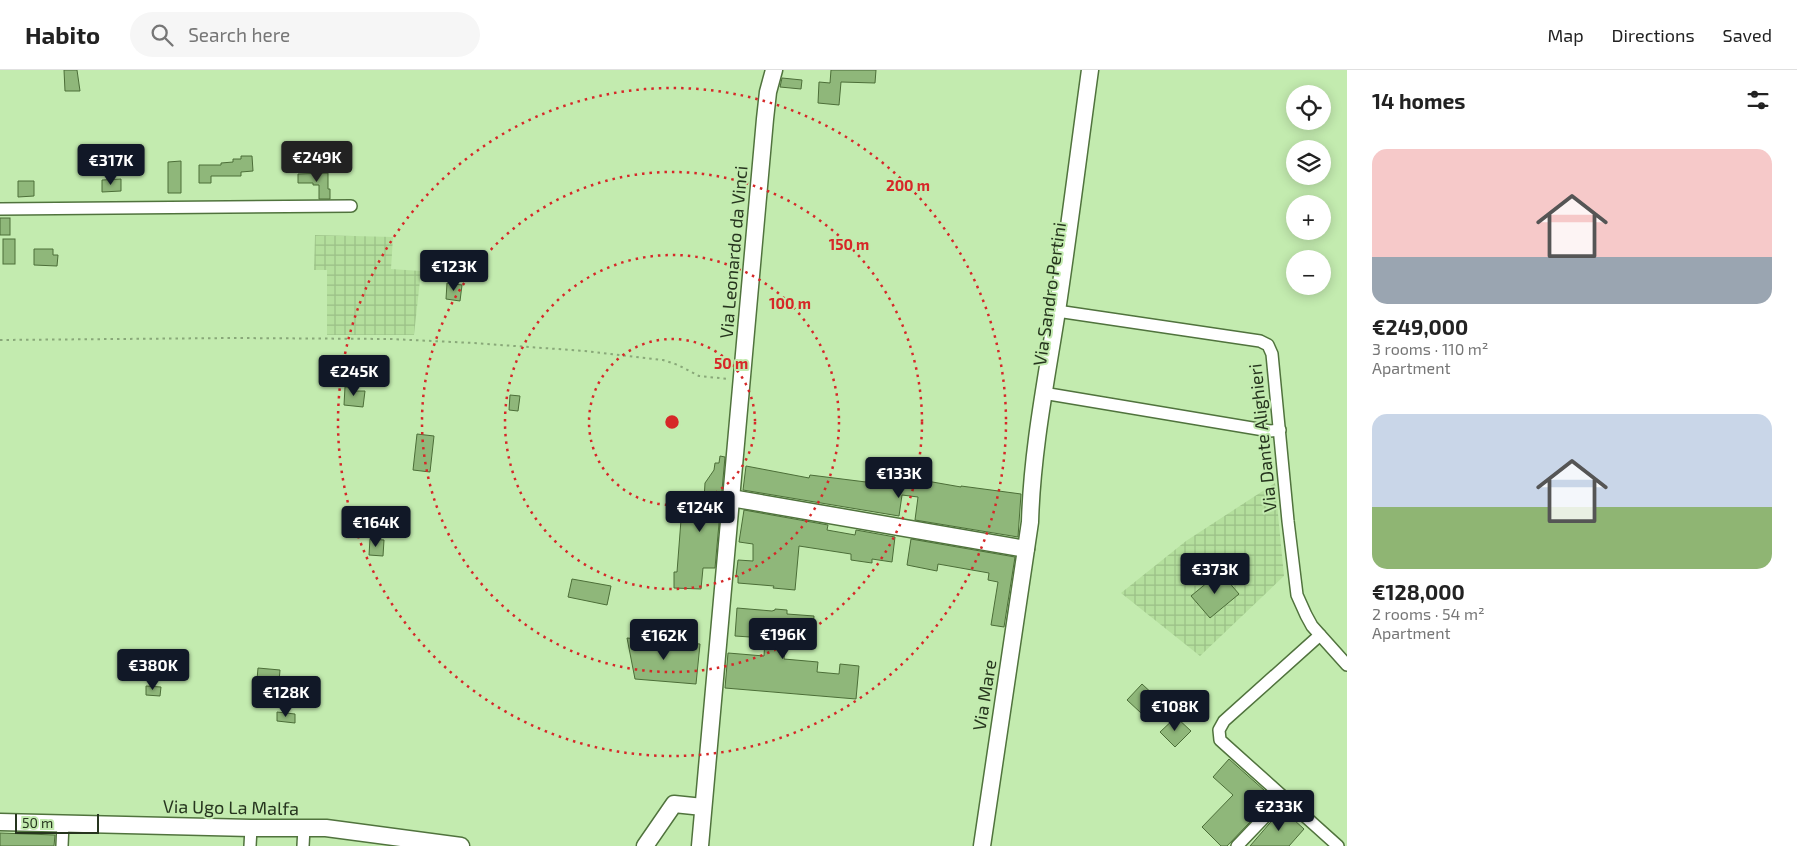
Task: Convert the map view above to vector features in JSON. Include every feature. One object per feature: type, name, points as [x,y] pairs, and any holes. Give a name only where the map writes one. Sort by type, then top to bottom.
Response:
[{"type":"street","name":"Via Leonardo da Vinci","points":[[700,846],[765,119],[768,92],[774,70]]},
{"type":"street","name":"Via Sandro Pertini","points":[[1062,312],[1090,70]]},
{"type":"street","name":"Via Sandro Pertini","points":[[1026,549],[1030,522],[1039,496],[1048,394],[1101,70]]},
{"type":"street","points":[[0,209],[351,206]]},
{"type":"street","name":"Via Dante Alighieri","points":[[1062,312],[1260,341],[1268,346],[1272,354],[1295,585],[1306,615],[1320,635],[1347,665]]},
{"type":"street","points":[[1048,394],[1270,431],[1280,430]]},
{"type":"street","points":[[731,498],[1026,549]]},
{"type":"street","name":"Via Mare","points":[[982,846],[1026,549]]},
{"type":"street","points":[[1320,635],[1224,721],[1219,730],[1220,740],[1338,846]]},
{"type":"street","points":[[1237,846],[1283,798]]},
{"type":"street","points":[[645,846],[674,804],[704,808]]},
{"type":"street","name":"Via Ugo La Malfa","points":[[0,822],[326,828],[461,846]]},
{"type":"street","points":[[62,846],[63,823]]},
{"type":"street","points":[[250,846],[251,828]]},
{"type":"street","points":[[303,846],[304,828]]},
{"type":"path","points":[[0,340],[234,338],[390,339],[473,342],[585,351],[663,360],[678,365],[699,376],[741,380]]},
{"type":"shaded area","points":[[315,235],[393,237],[391,269],[421,271],[414,335],[327,335],[327,270],[314,270]]},
{"type":"shaded area","points":[[1275,483],[1284,576],[1200,656],[1121,593],[1186,541]]},
{"type":"building","points":[[64,70],[77,70],[80,91],[65,91]]},
{"type":"building","points":[[831,70],[876,70],[875,83],[841,82],[839,105],[818,103],[819,82],[830,83]]},
{"type":"building","points":[[782,78],[802,80],[801,89],[780,87]]},
{"type":"building","points":[[241,156],[252,156],[253,171],[241,172],[241,176],[211,176],[211,183],[199,183],[199,165],[221,165],[221,163],[233,162],[233,159],[241,159]]},
{"type":"building","points":[[181,161],[181,193],[168,193],[168,162]]},
{"type":"building","points":[[328,173],[330,199],[319,199],[319,185],[298,183],[298,174]]},
{"type":"building","points":[[121,179],[121,191],[102,192],[102,180]]},
{"type":"building","points":[[18,181],[34,181],[34,196],[18,197]]},
{"type":"building","points":[[0,218],[10,218],[10,235],[0,235]]},
{"type":"building","points":[[3,239],[15,239],[15,264],[3,264]]},
{"type":"building","points":[[34,249],[53,249],[53,255],[58,255],[57,266],[34,265]]},
{"type":"building","points":[[447,283],[462,285],[460,301],[446,299]]},
{"type":"building","points":[[345,387],[357,388],[356,391],[365,391],[363,407],[344,405]]},
{"type":"building","points":[[510,395],[520,396],[518,411],[509,410]]},
{"type":"building","points":[[417,434],[434,436],[430,472],[413,470]]},
{"type":"building","points":[[720,456],[725,457],[715,568],[703,568],[701,589],[674,588],[674,572],[677,572],[681,520],[676,519],[690,499],[704,500],[705,483],[714,470],[715,463],[719,463]]},
{"type":"building","points":[[746,466],[809,478],[810,475],[866,482],[868,474],[921,483],[921,480],[1021,494],[1018,537],[915,520],[918,497],[902,495],[899,516],[743,490]]},
{"type":"building","points":[[744,510],[828,525],[827,530],[855,535],[856,530],[895,537],[892,562],[872,559],[872,563],[851,560],[851,554],[799,546],[795,590],[738,583],[738,576],[736,576],[738,560],[753,561],[753,544],[739,542]]},
{"type":"building","points":[[370,539],[384,540],[383,556],[369,555]]},
{"type":"building","points":[[911,539],[1015,557],[1004,627],[991,625],[998,582],[988,580],[989,573],[938,564],[937,571],[907,565]]},
{"type":"building","points":[[1220,572],[1239,594],[1210,618],[1191,596]]},
{"type":"building","points":[[572,579],[611,586],[607,605],[568,597]]},
{"type":"building","points":[[737,608],[772,611],[775,609],[787,610],[787,614],[814,616],[813,633],[787,631],[784,659],[818,662],[817,672],[839,674],[840,664],[859,666],[856,699],[725,688],[728,653],[764,656],[765,638],[735,636]]},
{"type":"building","points":[[627,638],[700,644],[696,684],[635,679]]},
{"type":"building","points":[[258,668],[280,670],[278,694],[256,691]]},
{"type":"building","points":[[1142,684],[1156,697],[1141,713],[1127,700]]},
{"type":"building","points":[[146,686],[161,687],[160,696],[146,695]]},
{"type":"building","points":[[277,712],[295,714],[295,723],[277,721]]},
{"type":"building","points":[[1176,717],[1191,731],[1175,747],[1160,732]]},
{"type":"building","points":[[1229,759],[1273,798],[1227,846],[1221,846],[1202,827],[1233,795],[1213,777]]},
{"type":"building","points":[[1282,809],[1304,829],[1289,846],[1250,846]]},
{"type":"building","points":[[0,833],[55,835],[54,846],[0,846]]}]
